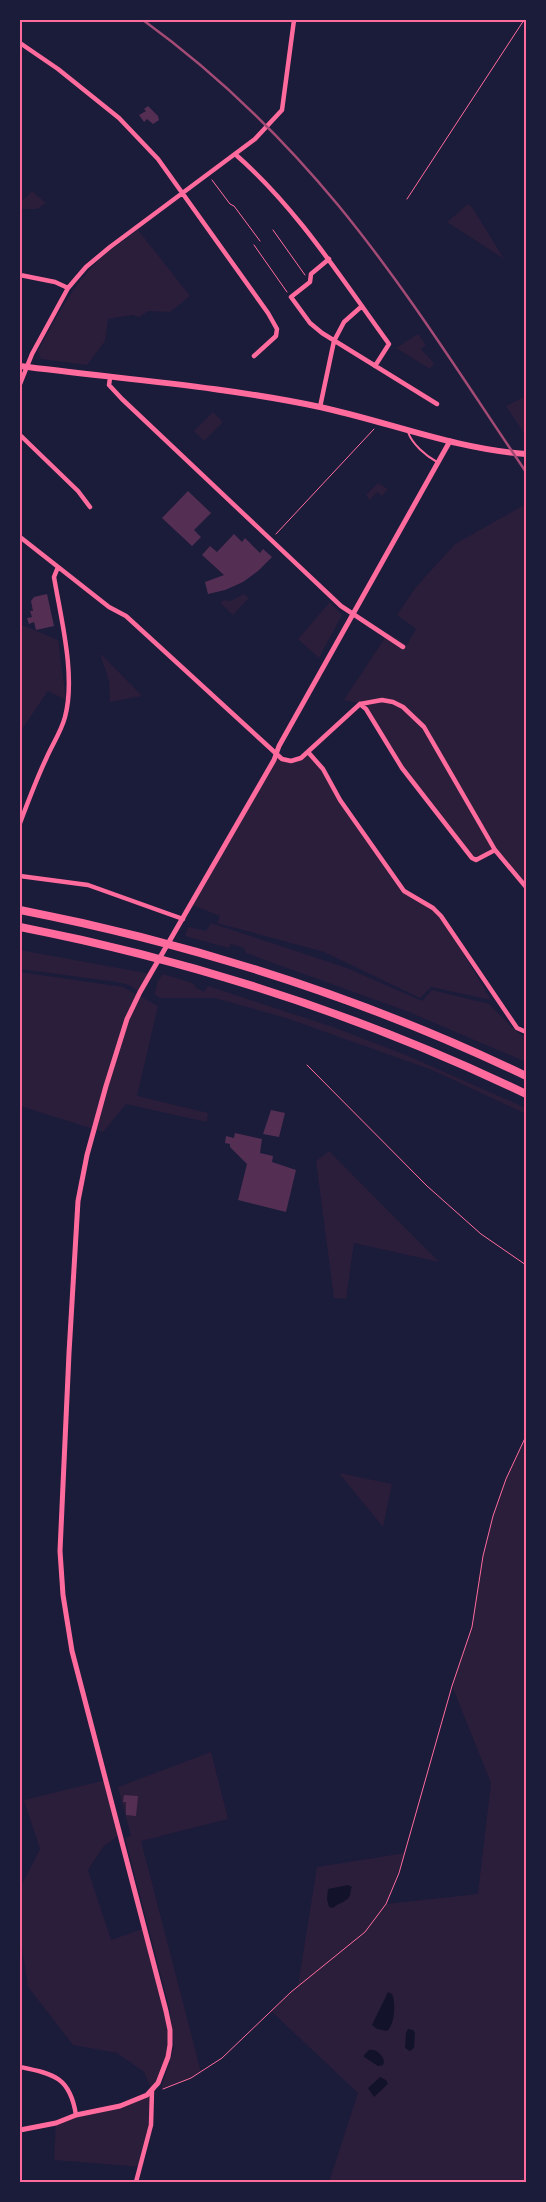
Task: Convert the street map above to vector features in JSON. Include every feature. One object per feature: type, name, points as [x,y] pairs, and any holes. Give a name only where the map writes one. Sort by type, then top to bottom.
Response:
[{"type":"highway","points":[[20,910],[145,938],[272,976],[406,1024],[526,1076]]},
{"type":"highway","points":[[20,927],[141,954],[267,991],[391,1036],[526,1094]]},
{"type":"main road","points":[[24,366],[110,378],[172,384],[320,407],[450,441],[490,450],[526,454]]},
{"type":"street","points":[[20,384],[24,366],[68,288],[101,254],[255,139],[282,110],[294,20]]},
{"type":"street","points":[[20,43],[58,69],[118,118],[158,159],[183,192],[277,329],[276,336],[254,356]]},
{"type":"street","points":[[235,154],[293,213],[329,259],[389,344],[375,366]]},
{"type":"street","points":[[329,259],[311,274],[310,282],[291,297],[310,324],[334,341],[437,404]]},
{"type":"street","points":[[20,275],[55,282],[68,288]]},
{"type":"street","points":[[320,407],[334,341],[344,322],[362,306]]},
{"type":"street","points":[[110,378],[109,385],[122,399],[270,540],[353,615],[403,646]]},
{"type":"street","points":[[20,435],[78,491],[90,506]]},
{"type":"street","points":[[20,2130],[56,2123],[76,2115],[132,2103],[143,2098],[158,2083],[168,2057],[170,2045],[170,2030],[72,1650],[63,1595],[60,1551],[69,1344],[78,1201],[82,1178],[106,1086],[128,1019],[176,929],[274,760],[450,441]]},
{"type":"street","points":[[20,537],[109,607],[126,616],[282,759],[291,761],[301,758],[360,704],[382,700],[393,702],[414,716],[424,727],[495,850],[526,887]]},
{"type":"street","points":[[20,823],[39,775],[61,728],[67,705],[68,676],[65,646],[54,577],[58,567]]},
{"type":"street","points":[[360,704],[366,709],[405,772],[472,858],[476,860],[495,850]]},
{"type":"street","points":[[308,752],[323,769],[340,800],[404,891],[432,908],[441,916],[517,1028],[526,1032]]},
{"type":"street","points":[[20,876],[88,885],[183,919]]},
{"type":"street","points":[[20,2067],[42,2071],[58,2079],[70,2090],[76,2115]]},
{"type":"street","points":[[136,2182],[151,2125],[152,2090]]},
{"type":"lane","points":[[408,429],[410,438],[426,454],[439,462]]},
{"type":"path","points":[[406,199],[524,20]]},
{"type":"path","points":[[211,177],[260,241]]},
{"type":"path","points":[[274,230],[310,282]]},
{"type":"path","points":[[254,245],[291,297]]},
{"type":"path","points":[[274,537],[374,428]]},
{"type":"path","points":[[307,1065],[427,1186],[487,1238],[526,1264]]},
{"type":"path","points":[[152,2090],[184,2081],[222,2058],[290,1992],[365,1932],[386,1904],[401,1867],[452,1686],[472,1627],[483,1556],[492,1516],[506,1479],[526,1436]]},
{"type":"shaded area","points":[[32,191],[46,203],[37,209],[20,209],[20,203]]},
{"type":"shaded area","points":[[468,204],[472,207],[504,259],[447,222]]},
{"type":"shaded area","points":[[138,230],[190,296],[170,312],[148,311],[139,317],[132,315],[108,319],[105,341],[87,365],[41,359],[38,351],[66,302],[82,279],[101,258]]},
{"type":"shaded area","points":[[418,334],[426,345],[421,349],[434,363],[430,369],[396,348]]},
{"type":"shaded area","points":[[526,396],[526,436],[506,406]]},
{"type":"shaded area","points":[[213,412],[223,422],[204,441],[194,431]]},
{"type":"shaded area","points":[[378,483],[388,489],[382,496],[377,492],[370,500],[366,495]]},
{"type":"shaded area","points":[[526,504],[526,887],[495,850],[476,860],[472,858],[402,768],[366,709],[360,704],[344,700],[388,633],[407,645],[416,629],[397,615],[416,587],[455,544]]},
{"type":"shaded area","points":[[244,594],[249,598],[233,615],[220,603],[224,600],[230,601]]},
{"type":"shaded area","points":[[330,602],[342,615],[319,658],[298,639]]},
{"type":"shaded area","points":[[20,624],[58,640],[66,700],[48,691],[20,732]]},
{"type":"shaded area","points":[[100,653],[142,696],[110,702],[109,681]]},
{"type":"shaded area","points":[[308,752],[315,759],[340,800],[404,891],[433,908],[441,916],[491,1000],[431,987],[420,998],[324,952],[217,923],[220,916],[192,905],[276,754],[291,761]]},
{"type":"shaded area","points":[[211,923],[347,968],[422,1001],[432,990],[489,1004],[518,1033],[526,1037],[526,1062],[409,1012],[246,953],[244,948],[231,944],[229,948],[185,936],[188,927],[206,931]]},
{"type":"shaded area","points":[[20,950],[151,974],[140,992],[129,985],[117,982],[20,969]]},
{"type":"shaded area","points":[[20,972],[123,987],[158,1006],[137,1096],[208,1113],[207,1122],[126,1104],[103,1132],[20,1106]]},
{"type":"shaded area","points":[[163,974],[193,983],[196,988],[204,992],[208,986],[333,1027],[406,1055],[526,1108],[526,1114],[432,1070],[286,1018],[215,998],[160,998],[155,995],[157,983]]},
{"type":"shaded area","points":[[329,1151],[439,1262],[354,1243],[346,1299],[334,1298],[316,1161]]},
{"type":"shaded area","points":[[526,1436],[526,2182],[329,2182],[358,2093],[271,2011],[298,1986],[317,1867],[405,1853],[386,1904],[478,1894],[491,1783],[452,1686],[472,1627],[483,1556],[493,1516],[506,1479]]},
{"type":"shaded area","points":[[339,1473],[392,1484],[383,1527]]},
{"type":"shaded area","points":[[211,1752],[228,1819],[141,1841],[201,2072],[184,2081],[161,2089],[174,2047],[170,2010],[125,1838],[131,1836],[118,1787]]},
{"type":"shaded area","points":[[106,1780],[120,1834],[103,1847],[88,1870],[111,1940],[145,1928],[170,2030],[168,2057],[152,2090],[144,2072],[117,2053],[73,2045],[28,1987],[20,1933],[20,1888],[40,1849],[24,1800]]},
{"type":"shaded area","points":[[348,1885],[352,1887],[349,1897],[333,1908],[329,1907],[327,1899],[328,1889]]},
{"type":"shaded area","points":[[388,1992],[392,1994],[394,2008],[392,2024],[387,2031],[377,2029],[372,2025]]},
{"type":"shaded area","points":[[408,2029],[413,2030],[415,2033],[414,2048],[410,2051],[405,2048]]},
{"type":"shaded area","points":[[369,2050],[374,2050],[380,2054],[384,2061],[383,2065],[378,2066],[364,2057]]},
{"type":"shaded area","points":[[380,2077],[386,2080],[388,2084],[374,2097],[368,2088]]},
{"type":"shaded area","points":[[152,2090],[152,2115],[142,2167],[54,2160],[56,2123],[76,2115],[120,2106]]},
{"type":"building","points":[[148,106],[158,116],[159,120],[153,124],[147,119],[144,122],[139,115],[146,111],[144,109]]},
{"type":"building","points":[[188,491],[211,513],[194,530],[201,537],[192,546],[162,518]]},
{"type":"building","points":[[234,534],[242,542],[245,538],[260,553],[263,549],[272,557],[243,582],[225,590],[208,594],[205,582],[224,575],[202,555],[210,546],[217,552]]},
{"type":"building","points":[[47,594],[54,626],[36,630],[34,622],[29,624],[27,618],[32,617],[30,611],[33,611],[31,601],[34,597]]},
{"type":"building","points":[[271,1110],[285,1113],[279,1137],[263,1134]]},
{"type":"building","points":[[235,1133],[262,1139],[260,1153],[273,1156],[272,1162],[296,1170],[286,1212],[238,1200],[247,1164],[230,1147],[230,1144],[225,1143],[226,1136],[234,1138]]},
{"type":"building","points":[[124,1795],[138,1796],[136,1816],[126,1815],[126,1802],[123,1802]]},
{"type":"railway","points":[[143,20],[170,40],[247,106],[316,179],[363,237],[412,303],[526,472]]}]
